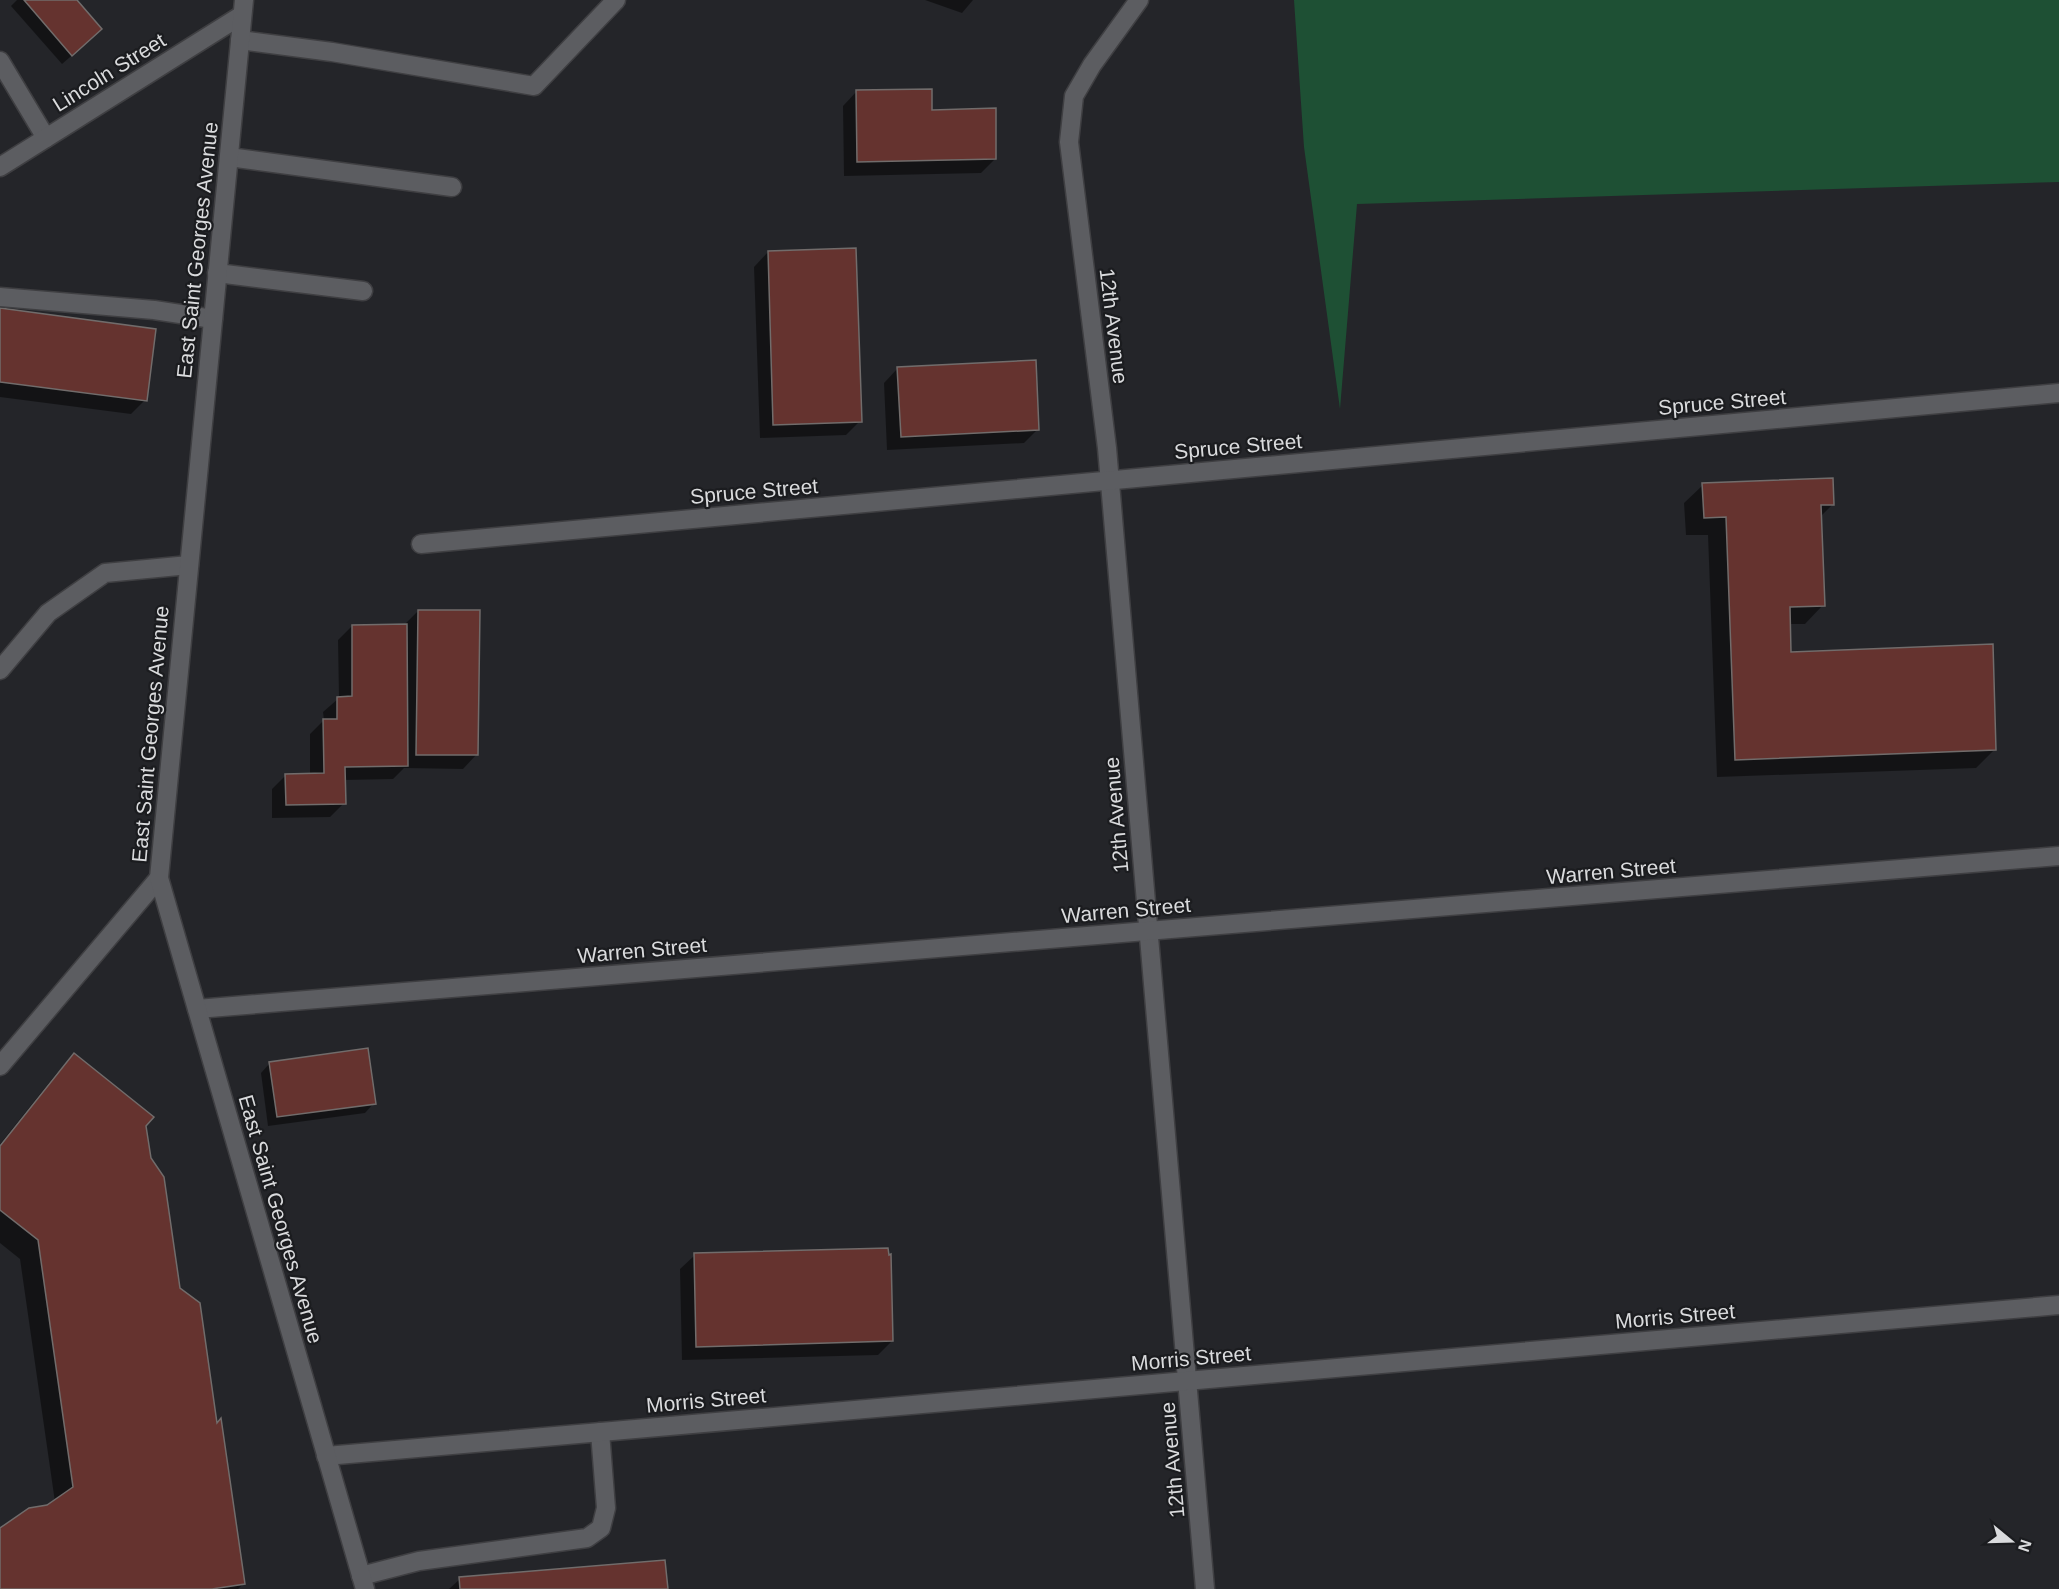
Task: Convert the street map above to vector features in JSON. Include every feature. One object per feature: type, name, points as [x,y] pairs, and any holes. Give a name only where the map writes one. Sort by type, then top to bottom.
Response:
[{"type":"street","points":[[240,40],[332,52],[534,86],[616,0]]},
{"type":"street","name":"12th Avenue","points":[[1139,0],[1092,65],[1074,96],[1069,142],[1109,481],[1205,1589]]},
{"type":"street","name":"East Saint Georges Avenue","points":[[243,8],[159,878],[363,1583]]},
{"type":"street","name":"Lincoln Street","points":[[0,167],[243,8]]},
{"type":"street","points":[[0,61],[46,138]]},
{"type":"street","points":[[229,157],[452,187]]},
{"type":"street","points":[[218,273],[363,291]]},
{"type":"street","points":[[0,297],[154,310],[213,319]]},
{"type":"street","name":"Spruce Street","points":[[421,544],[2059,393]]},
{"type":"street","points":[[0,670],[48,614],[105,573],[189,565]]},
{"type":"street","name":"Warren Street","points":[[197,1009],[2059,856]]},
{"type":"street","points":[[0,1066],[159,878]]},
{"type":"street","name":"Morris Street","points":[[326,1456],[2059,1305]]},
{"type":"street","points":[[363,1583],[419,1561],[586,1538],[602,1528],[606,1508],[600,1432]]},
{"type":"green space","points":[[1294,0],[2059,0],[2059,182],[1357,204],[1340,409],[1304,147]]},
{"type":"building","points":[[24,0],[77,0],[102,29],[72,56]]},
{"type":"building","points":[[932,89],[932,110],[996,108],[996,159],[857,162],[856,90]]},
{"type":"building","points":[[856,248],[862,422],[773,425],[768,251]]},
{"type":"building","points":[[0,308],[156,329],[147,401],[0,382]]},
{"type":"building","points":[[1036,360],[1039,430],[901,437],[897,367]]},
{"type":"building","points":[[1833,478],[1834,505],[1821,505],[1825,606],[1790,607],[1791,652],[1993,644],[1996,750],[1735,760],[1726,517],[1704,518],[1702,483]]},
{"type":"building","points":[[418,610],[480,610],[478,755],[416,755]]},
{"type":"building","points":[[407,624],[408,766],[345,767],[346,804],[286,805],[285,774],[324,773],[323,719],[337,719],[337,697],[352,696],[352,625]]},
{"type":"building","points":[[368,1048],[376,1104],[277,1117],[269,1062]]},
{"type":"building","points":[[74,1053],[154,1117],[146,1126],[151,1158],[164,1177],[180,1288],[200,1303],[217,1423],[221,1418],[245,1584],[212,1589],[0,1589],[0,1528],[29,1508],[47,1505],[73,1487],[38,1240],[0,1210],[0,1146]]},
{"type":"building","points":[[888,1248],[889,1255],[891,1254],[893,1341],[696,1347],[694,1253]]},
{"type":"building","points":[[665,1560],[668,1589],[460,1589],[459,1577]]}]
